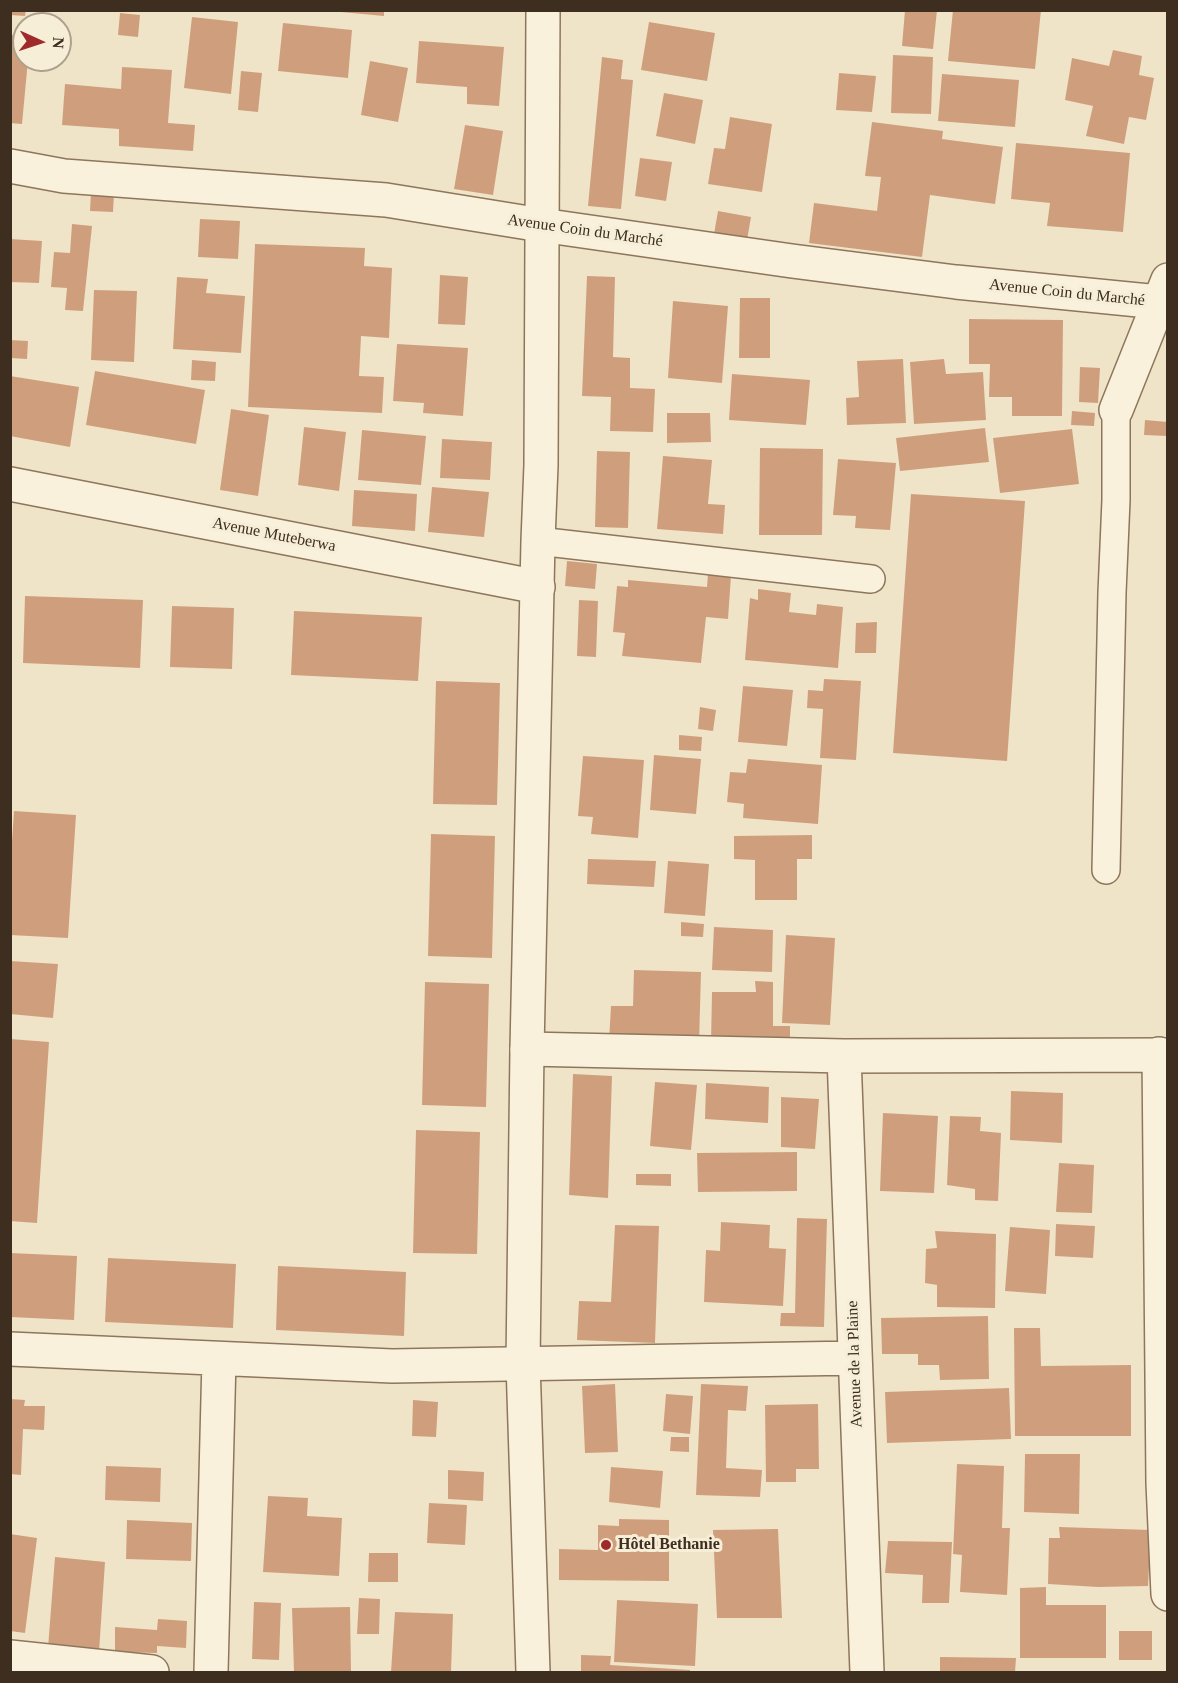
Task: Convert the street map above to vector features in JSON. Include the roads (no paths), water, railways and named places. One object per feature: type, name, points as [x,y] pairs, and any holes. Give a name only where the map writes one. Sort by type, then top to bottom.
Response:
[{"type":"street","points":[[534,1672],[523,1363],[527,1049],[541,465],[543,10]]},
{"type":"street","name":"Avenue Coin du Marché","points":[[10,166],[64,176],[386,200],[541,225],[956,282],[1163,291]]},
{"type":"street","points":[[1116,410],[1163,291]]},
{"type":"street","name":"Avenue Muteberwa","points":[[10,484],[538,587]]},
{"type":"street","points":[[527,1049],[844,1056],[1163,1054],[1163,1483],[1167,1594]]},
{"type":"street","name":"Avenue de la Plaine","points":[[844,1056],[867,1672]]},
{"type":"street","points":[[10,1349],[392,1366],[855,1358]]},
{"type":"street","points":[[211,1672],[219,1359]]},
{"type":"street","points":[[10,1657],[152,1672]]},
{"type":"lane","points":[[1106,870],[1116,500],[1116,410]]},
{"type":"lane","points":[[538,541],[871,579]]},
{"type":"place","name":"Hôtel Bethanie","points":[[606,1545]]}]
